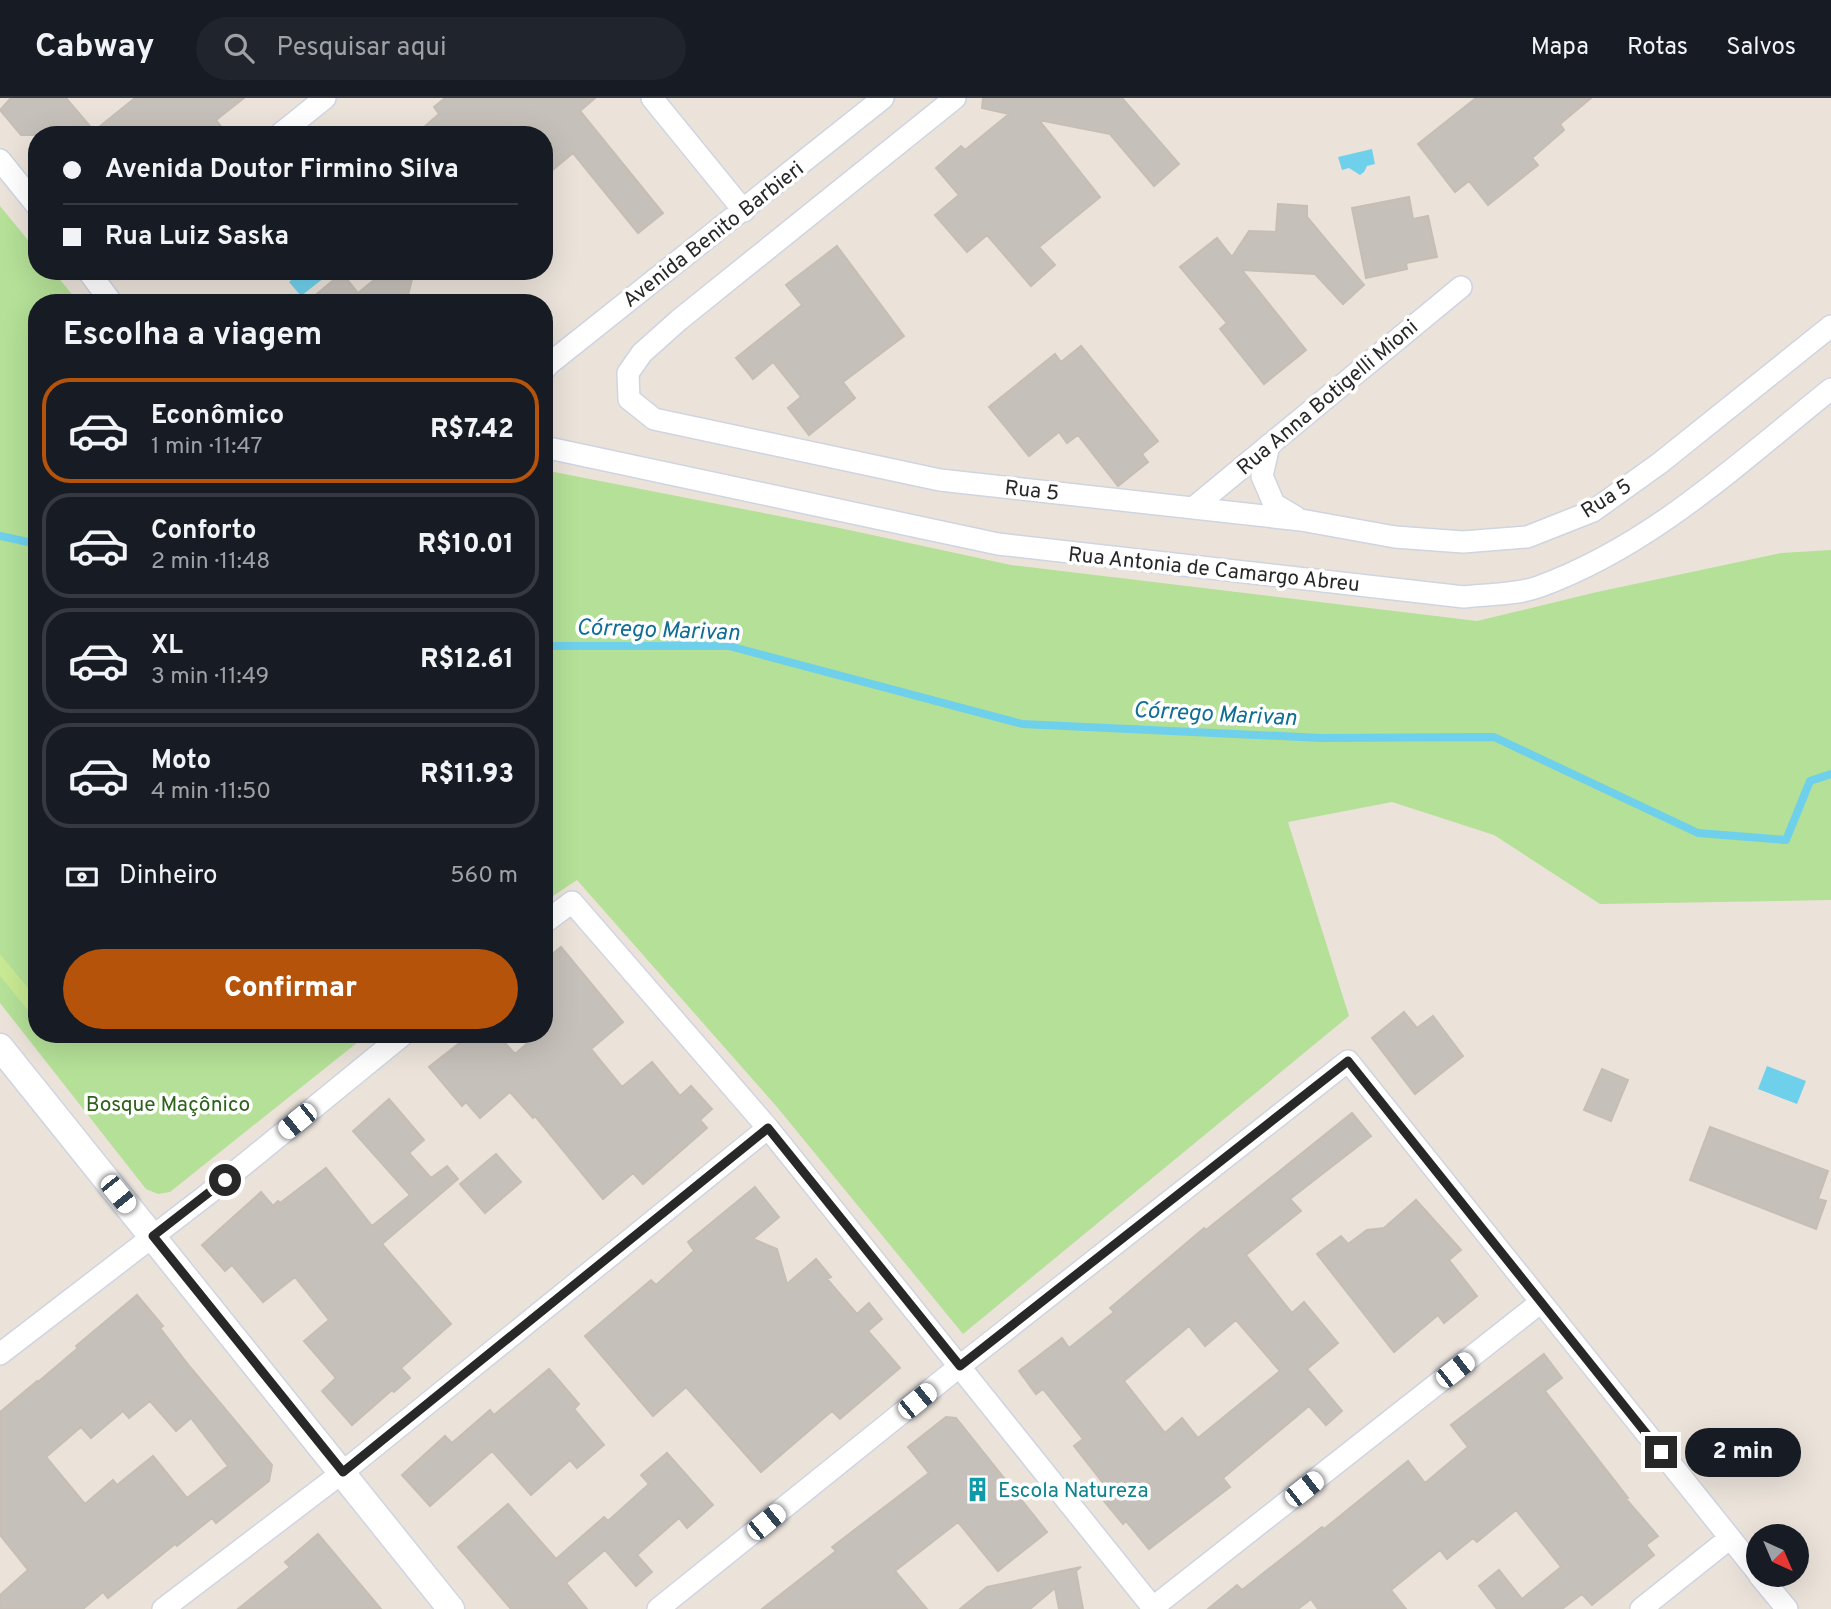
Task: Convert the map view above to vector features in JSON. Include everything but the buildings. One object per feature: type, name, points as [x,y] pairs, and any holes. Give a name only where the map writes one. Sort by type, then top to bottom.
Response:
[{"type":"street","points":[[290,126],[326,98]]},
{"type":"street","points":[[652,98],[744,211]]},
{"type":"street","name":"Avenida Benito Barbieri","points":[[553,361],[883,98]]},
{"type":"street","name":"Rua 5","points":[[955,98],[679,320],[642,353],[628,373],[629,399],[654,419],[940,480],[1301,520],[1395,537],[1463,542],[1527,537],[1593,511],[1660,463],[1831,326]]},
{"type":"street","points":[[0,160],[28,195]]},
{"type":"street","name":"Rua Anna Botigelli Mioni","points":[[1193,508],[1461,286]]},
{"type":"street","name":"Rua Antonia de Camargo Abreu","points":[[553,449],[998,544],[1464,597],[1536,588],[1591,564],[1671,517],[1831,389]]},
{"type":"street","points":[[1269,445],[1262,476],[1274,504],[1301,520]]},
{"type":"street","points":[[553,916],[572,902],[768,1128],[1153,1608],[1541,1302]]},
{"type":"street","points":[[0,1354],[153,1236],[393,1043]]},
{"type":"street","points":[[0,1047],[451,1609]]},
{"type":"street","points":[[658,1609],[960,1366],[1348,1061],[1746,1558]]},
{"type":"street","points":[[163,1609],[343,1472],[768,1128]]},
{"type":"street","points":[[1641,1609],[1730,1538]]},
{"type":"street","points":[[1769,1587],[1787,1609]]},
{"type":"green space","name":"Bosque Maçônico","points":[[0,206],[28,240],[28,280],[60,280],[72,294],[28,294],[28,1039],[0,1003]]},
{"type":"green space","points":[[553,472],[835,527],[1011,565],[1477,621],[1597,592],[1781,553],[1831,550],[1831,900],[1600,904],[1494,835],[1392,802],[1288,822],[1349,1016],[963,1334],[777,1107],[577,880],[553,896]]},
{"type":"green space","points":[[0,954],[28,988],[28,1010],[0,976]]},
{"type":"green space","name":"Bosque Maçônico","points":[[31,1043],[357,1043],[170,1192],[158,1194],[146,1189]]},
{"type":"water","points":[[1372,149],[1375,164],[1367,166],[1360,175],[1349,168],[1342,170],[1338,157]]},
{"type":"water","points":[[321,280],[304,294],[299,294],[289,282]]},
{"type":"water","points":[[1767,1066],[1806,1081],[1797,1104],[1758,1089]]},
{"type":"waterway","name":"Córrego Marivan","points":[[0,536],[28,542]]},
{"type":"waterway","name":"Córrego Marivan","points":[[553,646],[729,646],[1022,724],[1321,738],[1494,737],[1698,833],[1786,840],[1810,781],[1831,774]]},
{"type":"place","name":"Escola Natureza","points":[[978,1490]]},
{"type":"route","points":[[225,1180],[153,1236],[343,1472],[768,1128],[960,1366],[1348,1061],[1661,1452]]}]
